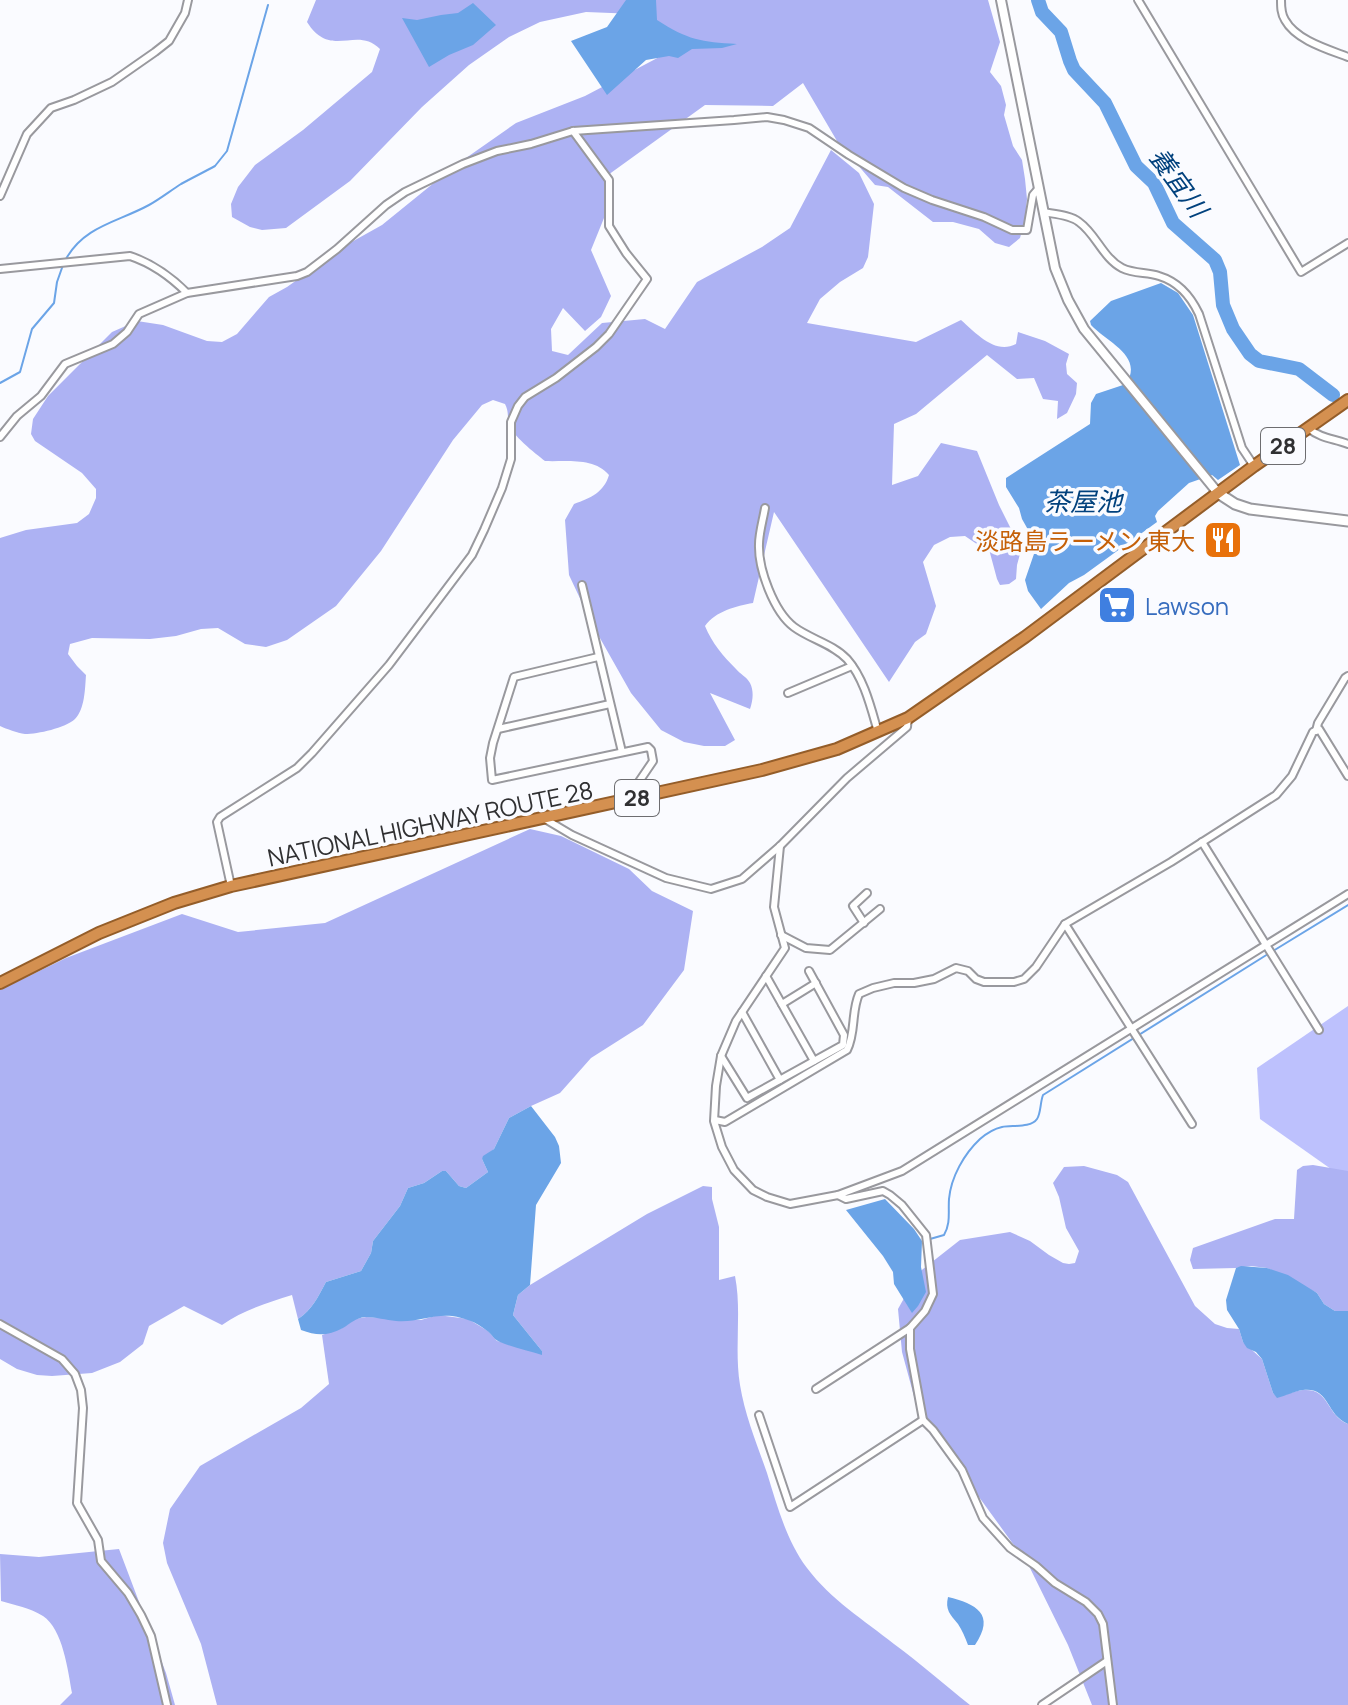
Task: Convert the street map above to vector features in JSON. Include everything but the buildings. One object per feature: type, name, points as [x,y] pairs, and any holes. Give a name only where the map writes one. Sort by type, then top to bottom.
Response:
[{"type":"highway","name":"NATIONAL HIGHWAY ROUTE 28","points":[[0,983],[99,933],[174,903],[231,886],[793,763],[878,732],[908,718],[1025,637],[1348,400]]},
{"type":"main road","points":[[1218,493],[1250,509],[1348,521]]},
{"type":"street","points":[[0,196],[27,134],[51,108],[112,82],[169,41],[185,13],[188,0]]},
{"type":"street","points":[[1001,0],[1055,268],[1068,300],[1084,329],[1218,493]]},
{"type":"street","points":[[1138,0],[1301,272],[1347,245]]},
{"type":"street","points":[[1281,0],[1282,16],[1290,27],[1314,43],[1348,57]]},
{"type":"street","points":[[0,437],[17,416],[41,396],[65,364],[113,344],[127,332],[139,314],[187,293],[307,272],[386,205],[420,184],[497,151],[573,131],[753,117],[784,120],[817,132],[904,188],[1012,230],[1027,230],[1033,195],[1039,188]]},
{"type":"street","points":[[231,886],[217,822],[220,817],[297,768],[389,665],[472,555],[502,488],[511,459],[511,422],[518,406],[525,397],[596,347],[609,334],[647,279],[609,226],[609,180],[573,131]]},
{"type":"street","points":[[1043,212],[1077,219],[1122,268],[1144,275],[1158,275],[1176,284],[1193,300],[1242,448],[1254,466]]},
{"type":"street","points":[[0,269],[130,256],[173,279],[187,293]]},
{"type":"street","points":[[1308,428],[1319,436],[1348,444]]},
{"type":"street","points":[[765,508],[759,545],[766,588],[792,626],[845,657],[869,701],[878,732]]},
{"type":"street","points":[[582,585],[622,752]]},
{"type":"street","points":[[598,657],[514,677],[490,758],[492,780],[648,747],[653,761],[636,786],[636,798]]},
{"type":"street","points":[[788,693],[852,666]]},
{"type":"street","points":[[715,1120],[725,1122],[847,1050],[859,994],[894,983],[934,979],[956,968],[968,971],[984,982],[1024,979],[1036,967],[1065,924],[1276,795],[1292,776],[1318,723],[1348,676]]},
{"type":"street","points":[[498,729],[610,704]]},
{"type":"street","points":[[545,819],[572,835],[666,878],[711,889],[742,879],[780,846],[847,778],[907,727],[908,718]]},
{"type":"street","points":[[1316,731],[1319,729],[1348,776]]},
{"type":"street","points":[[1202,842],[1319,1030]]},
{"type":"street","points":[[780,846],[774,907],[785,948],[731,1030],[721,1056],[715,1120],[722,1147],[734,1170],[753,1190],[790,1204],[838,1195],[902,1171],[1134,1031],[1348,894]]},
{"type":"street","points":[[864,923],[853,906],[867,893]]},
{"type":"street","points":[[781,935],[806,948],[830,950],[880,909]]},
{"type":"street","points":[[1065,924],[1192,1124]]},
{"type":"street","points":[[721,1056],[747,1098],[843,1045],[844,1035],[809,971]]},
{"type":"street","points":[[766,976],[814,1061]]},
{"type":"street","points":[[782,1004],[816,983]]},
{"type":"street","points":[[742,1012],[780,1080]]},
{"type":"street","points":[[816,1389],[910,1328],[925,1311],[933,1294],[927,1239],[902,1205],[883,1191],[846,1199],[838,1195]]},
{"type":"street","points":[[0,1324],[62,1359],[75,1374],[83,1408],[77,1503],[94,1530],[101,1561],[128,1593],[151,1636],[167,1705]]},
{"type":"street","points":[[910,1328],[910,1349],[923,1420],[962,1470],[983,1518],[1010,1548],[1055,1583],[1086,1602],[1098,1614],[1103,1624],[1113,1705]]},
{"type":"street","points":[[759,1415],[790,1507],[923,1420]]},
{"type":"street","points":[[1042,1705],[1107,1661]]},
{"type":"shaded area","points":[[316,0],[988,0],[1000,42],[990,72],[1001,86],[1006,105],[1004,115],[1013,146],[1022,160],[1027,199],[1020,238],[1009,247],[995,243],[979,229],[953,222],[933,222],[888,187],[875,185],[837,141],[803,83],[773,106],[705,105],[608,175],[604,218],[591,250],[611,296],[601,317],[585,331],[563,308],[551,329],[552,351],[568,355],[602,323],[645,319],[665,329],[697,282],[790,228],[831,150],[859,173],[874,204],[868,257],[863,268],[820,299],[807,323],[916,342],[961,320],[993,345],[1008,347],[1016,344],[1018,332],[1045,341],[1069,354],[1067,374],[1077,383],[1076,394],[1067,413],[1057,419],[1058,401],[1043,399],[1034,378],[1017,379],[987,355],[916,414],[894,424],[892,485],[918,476],[941,443],[977,451],[1018,543],[1020,554],[1016,579],[1000,585],[990,553],[965,536],[950,537],[934,545],[923,562],[936,606],[926,634],[915,642],[889,682],[774,512],[753,603],[721,613],[705,626],[722,654],[750,683],[753,696],[750,709],[710,693],[735,740],[725,746],[684,742],[661,730],[631,693],[592,624],[569,575],[565,520],[574,504],[596,494],[609,475],[587,463],[545,461],[514,433],[505,404],[493,400],[482,405],[453,440],[381,551],[336,606],[287,640],[266,647],[245,644],[218,628],[150,639],[92,638],[70,644],[68,654],[86,675],[83,704],[75,719],[58,728],[30,734],[0,726],[0,538],[26,530],[77,523],[89,514],[96,498],[96,489],[82,473],[35,441],[31,434],[33,419],[48,396],[112,332],[137,321],[163,325],[207,341],[222,342],[237,334],[269,297],[382,225],[456,165],[516,123],[585,96],[665,54],[636,14],[586,12],[540,22],[509,37],[469,65],[422,107],[350,181],[286,228],[262,230],[250,227],[232,217],[231,204],[238,187],[255,165],[303,130],[372,72],[380,49],[362,40],[334,41],[316,33],[307,22]]},
{"type":"shaded area","points":[[530,829],[561,836],[629,869],[652,891],[693,911],[684,970],[643,1025],[591,1058],[560,1093],[509,1118],[494,1149],[482,1159],[488,1172],[466,1188],[459,1186],[446,1171],[442,1171],[424,1183],[408,1188],[400,1206],[373,1241],[371,1253],[361,1271],[326,1282],[311,1307],[298,1319],[292,1295],[247,1311],[222,1325],[184,1306],[149,1326],[143,1344],[120,1362],[92,1373],[37,1375],[17,1369],[0,1359],[0,990],[66,958],[182,914],[238,932],[325,923]]},
{"type":"shaded area","points":[[1348,1006],[1348,1181],[1260,1119],[1257,1068]]},
{"type":"shaded area","points":[[1313,1165],[1348,1171],[1348,1311],[1335,1311],[1324,1304],[1317,1293],[1267,1268],[1193,1269],[1190,1260],[1193,1248],[1275,1219],[1294,1219],[1297,1170]]},
{"type":"shaded area","points":[[1084,1166],[1117,1175],[1128,1182],[1195,1306],[1215,1324],[1239,1329],[1243,1342],[1262,1359],[1277,1397],[1312,1390],[1323,1397],[1335,1414],[1348,1424],[1348,1705],[1092,1705],[1068,1645],[1029,1566],[971,1486],[915,1400],[902,1352],[898,1309],[918,1273],[960,1240],[1010,1232],[1063,1263],[1075,1263],[1079,1251],[1066,1228],[1053,1183],[1064,1167]]},
{"type":"shaded area","points":[[703,1186],[712,1187],[719,1227],[719,1280],[735,1276],[738,1371],[745,1408],[793,1546],[807,1568],[837,1600],[970,1705],[217,1705],[201,1644],[167,1563],[163,1543],[170,1509],[200,1466],[301,1408],[329,1384],[322,1335],[366,1317],[421,1320],[438,1315],[468,1319],[488,1331],[497,1341],[542,1351],[513,1315],[518,1295],[647,1214]]},
{"type":"shaded area","points":[[119,1549],[175,1705],[60,1705],[72,1693],[60,1640],[43,1616],[1,1601],[0,1554],[39,1557]]},
{"type":"water","points":[[626,0],[656,0],[657,20],[686,36],[737,44],[692,49],[678,58],[669,56],[646,60],[607,95],[571,41],[607,27]]},
{"type":"water","points":[[473,3],[496,25],[473,45],[429,67],[402,18],[417,20],[458,13]]},
{"type":"water","name":"茶屋池","points":[[1161,283],[1178,293],[1193,315],[1240,465],[1218,480],[1212,475],[1189,483],[1158,511],[1155,516],[1157,522],[1069,583],[1041,609],[1028,591],[1025,580],[1035,551],[1031,535],[1006,487],[1006,478],[1090,424],[1091,403],[1096,394],[1126,384],[1131,366],[1127,358],[1090,321],[1111,301]]},
{"type":"water","points":[[531,1106],[555,1137],[561,1163],[536,1205],[530,1285],[518,1295],[513,1315],[542,1355],[500,1342],[478,1325],[452,1316],[403,1321],[365,1317],[327,1334],[301,1330],[298,1319],[311,1307],[326,1282],[361,1271],[371,1253],[373,1241],[400,1206],[408,1188],[446,1171],[459,1186],[466,1188],[488,1172],[483,1156],[494,1149],[509,1118]]},
{"type":"water","points":[[885,1199],[922,1241],[921,1267],[926,1292],[912,1313],[894,1284],[893,1272],[883,1256],[846,1210]]},
{"type":"water","points":[[1236,1268],[1267,1268],[1288,1275],[1317,1293],[1324,1304],[1335,1311],[1348,1311],[1348,1424],[1335,1414],[1323,1397],[1312,1390],[1296,1391],[1277,1398],[1273,1393],[1262,1359],[1247,1348],[1227,1310],[1226,1300]]},
{"type":"water","points":[[948,1597],[967,1603],[980,1612],[984,1625],[975,1645],[968,1645],[949,1612]]},
{"type":"waterway","name":"養宜川","points":[[1038,0],[1042,12],[1061,32],[1074,70],[1105,103],[1136,166],[1154,183],[1173,223],[1215,260],[1220,272],[1223,305],[1233,329],[1250,354],[1259,361],[1299,369],[1333,395]]},
{"type":"waterway","points":[[66,259],[73,248],[92,232],[149,205],[215,166],[227,151],[268,5]]},
{"type":"waterway","points":[[0,383],[20,372],[32,329],[54,303],[63,265]]},
{"type":"waterway","points":[[1273,951],[1348,905]]},
{"type":"waterway","points":[[930,1239],[944,1235],[955,1174],[980,1139],[999,1128],[1034,1122],[1043,1095],[1268,954]]},
{"type":"place","name":"淡路島ラーメン 東大","points":[[1223,540]]},
{"type":"place","name":"Lawson","points":[[1117,605]]}]
